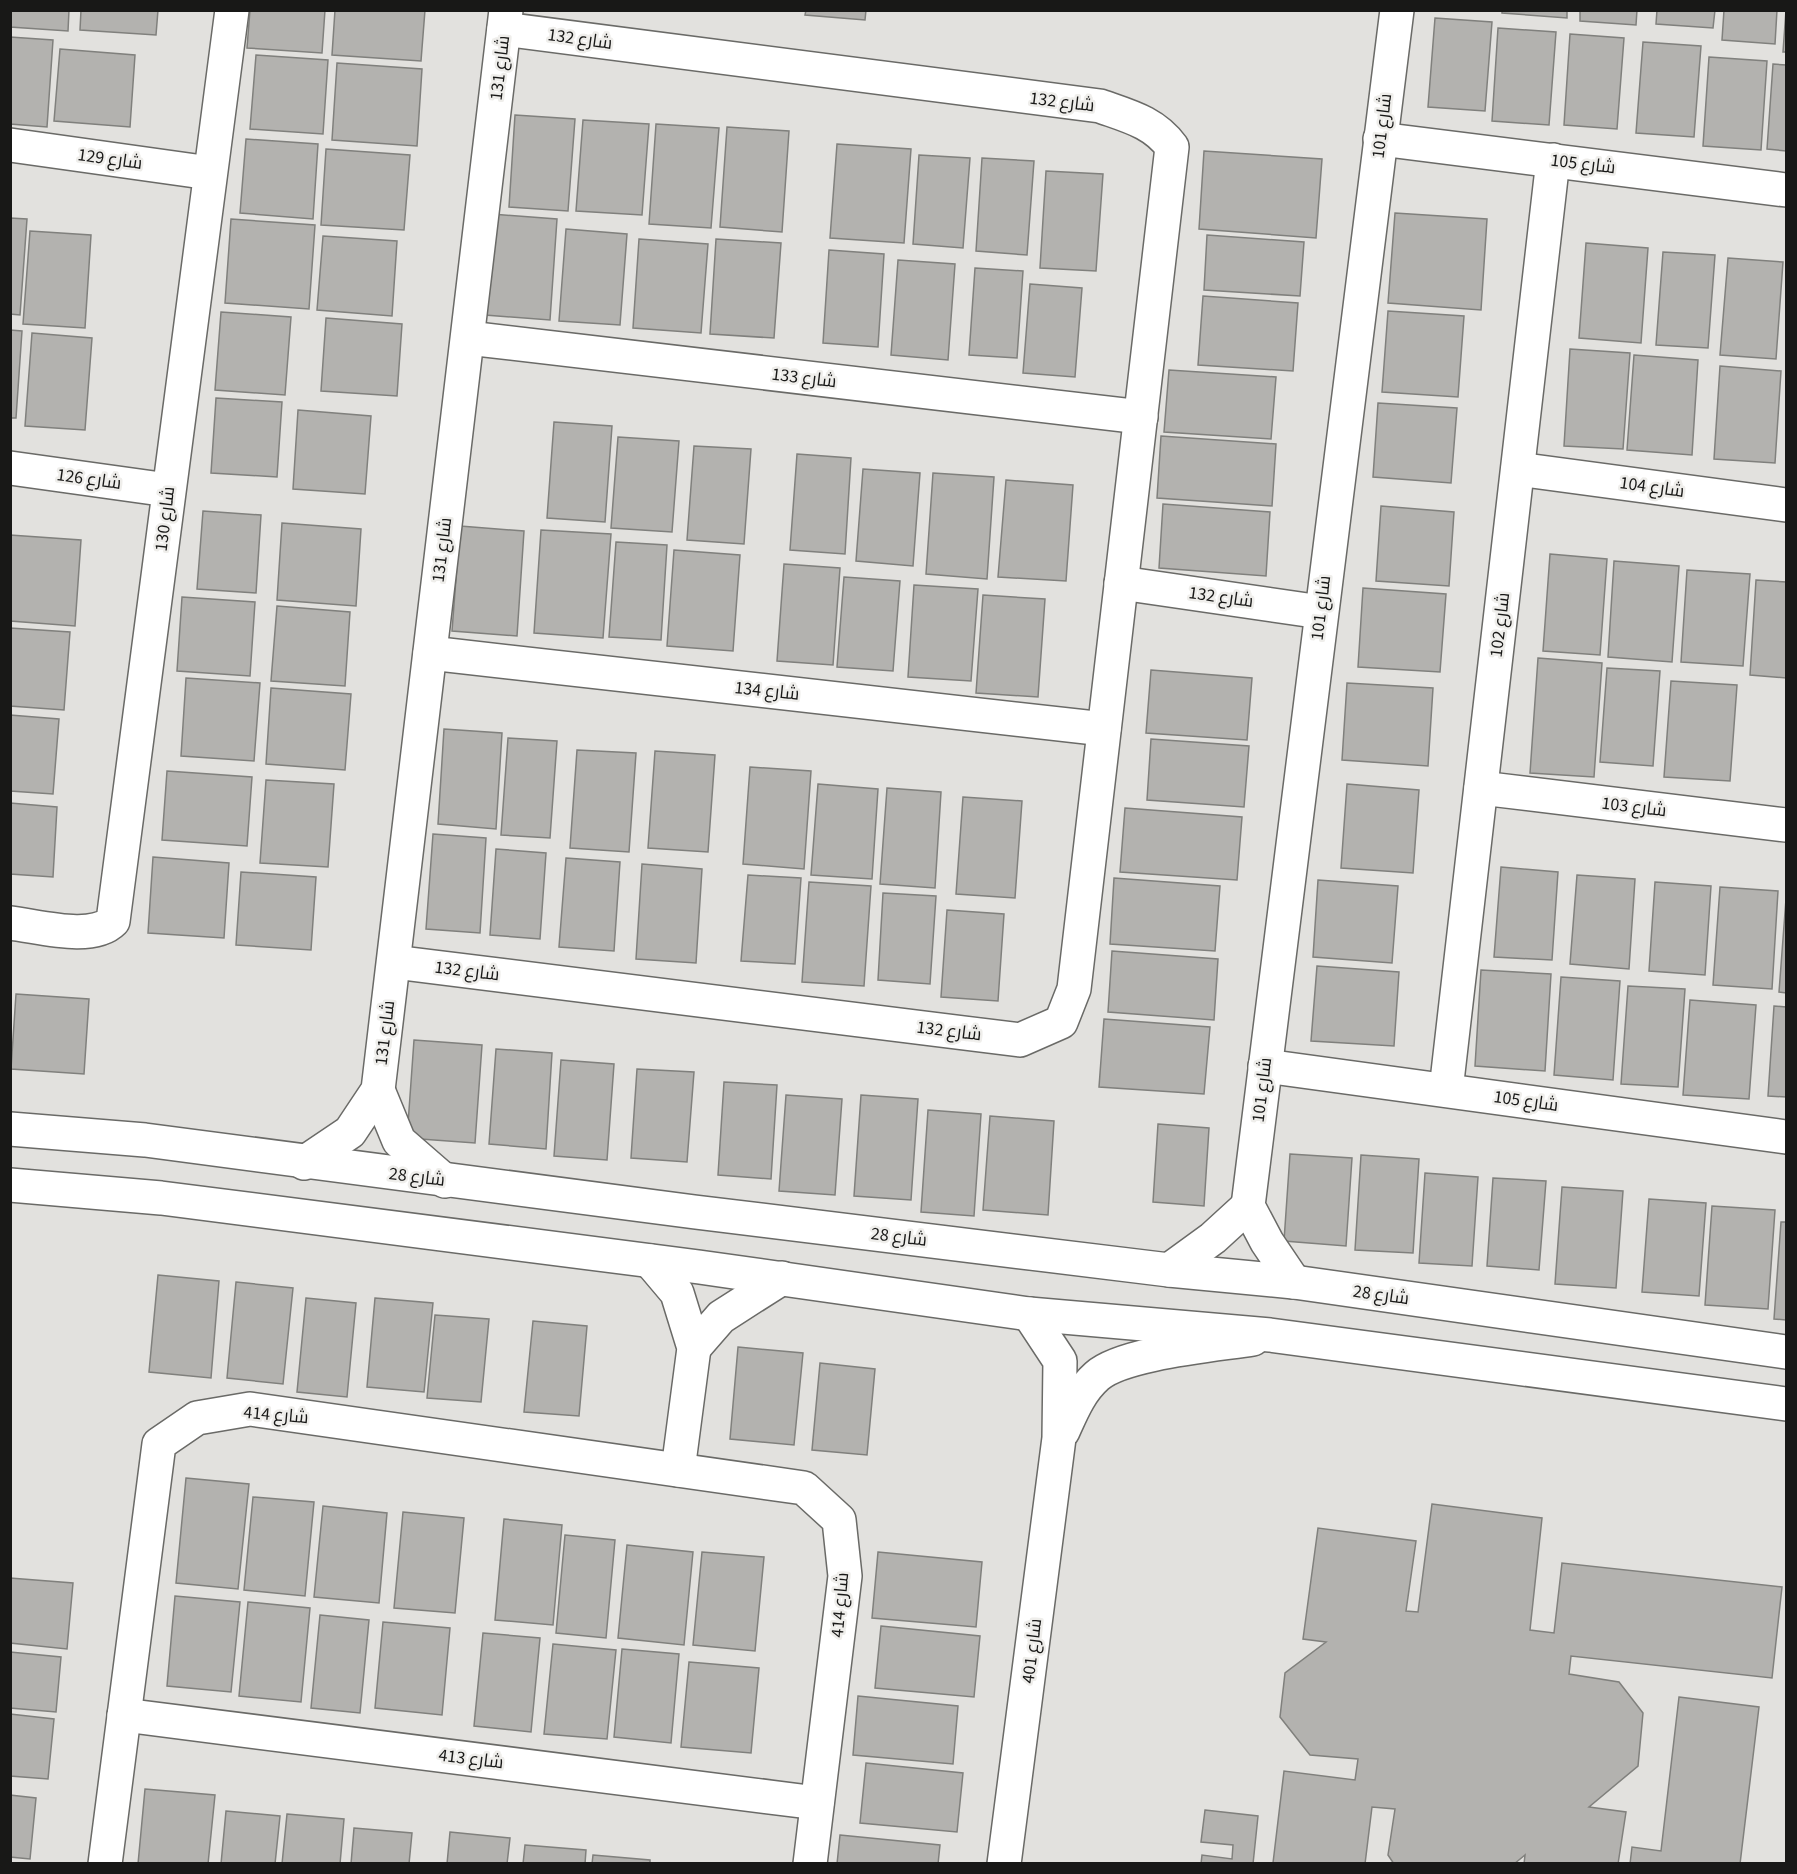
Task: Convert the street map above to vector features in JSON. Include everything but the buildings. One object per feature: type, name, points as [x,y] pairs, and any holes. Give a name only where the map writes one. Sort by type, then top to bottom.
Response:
[{"type":"street","name":"شارع 130","points":[[10,923],[82,933],[106,929],[113,921],[232,10]]},
{"type":"street","name":"شارع 101","points":[[1248,1206],[1397,10]]},
{"type":"street","name":"شارع 131","points":[[304,1163],[350,1132],[378,1090],[505,20]]},
{"type":"street","name":"شارع 132","points":[[394,962],[1020,1040],[1061,1022],[1074,989],[1172,147],[1162,134],[1144,121],[1100,106],[505,20]]},
{"type":"street","name":"شارع 105","points":[[1380,139],[1786,190]]},
{"type":"street","name":"شارع 129","points":[[10,145],[210,173]]},
{"type":"street","name":"شارع 102","points":[[1446,1090],[1553,160]]},
{"type":"street","name":"شارع 133","points":[[468,338],[1141,417]]},
{"type":"street","name":"شارع 126","points":[[10,468],[168,490]]},
{"type":"street","name":"شارع 104","points":[[1518,469],[1786,505]]},
{"type":"street","name":"شارع 132","points":[[1121,583],[1321,612]]},
{"type":"street","name":"شارع 134","points":[[430,653],[1104,729]]},
{"type":"street","name":"شارع 103","points":[[1481,788],[1786,825]]},
{"type":"street","name":"شارع 105","points":[[1265,1066],[1786,1137]]},
{"type":"street","name":"شارع 131","points":[[378,1090],[399,1142],[445,1181]]},
{"type":"street","name":"شارع 28","points":[[10,1129],[145,1140],[445,1181],[1169,1270],[1294,1282],[1786,1352]]},
{"type":"street","points":[[10,1185],[161,1198],[782,1278],[1029,1314],[1270,1335],[1786,1404]]},
{"type":"street","points":[[1169,1270],[1213,1238],[1248,1206],[1267,1242],[1294,1282]]},
{"type":"street","points":[[650,1261],[677,1293],[694,1348],[678,1470]]},
{"type":"street","points":[[694,1348],[721,1317],[782,1278]]},
{"type":"street","name":"شارع 401","points":[[1004,1863],[1059,1438],[1060,1360],[1029,1314]]},
{"type":"street","name":"شارع 401","points":[[1059,1438],[1077,1399],[1097,1376],[1123,1362],[1270,1335]]},
{"type":"street","name":"شارع 414","points":[[105,1863],[159,1443],[197,1418],[250,1409],[804,1488],[839,1520],[844,1576],[810,1863]]},
{"type":"street","name":"شارع 413","points":[[124,1715],[818,1803]]}]
